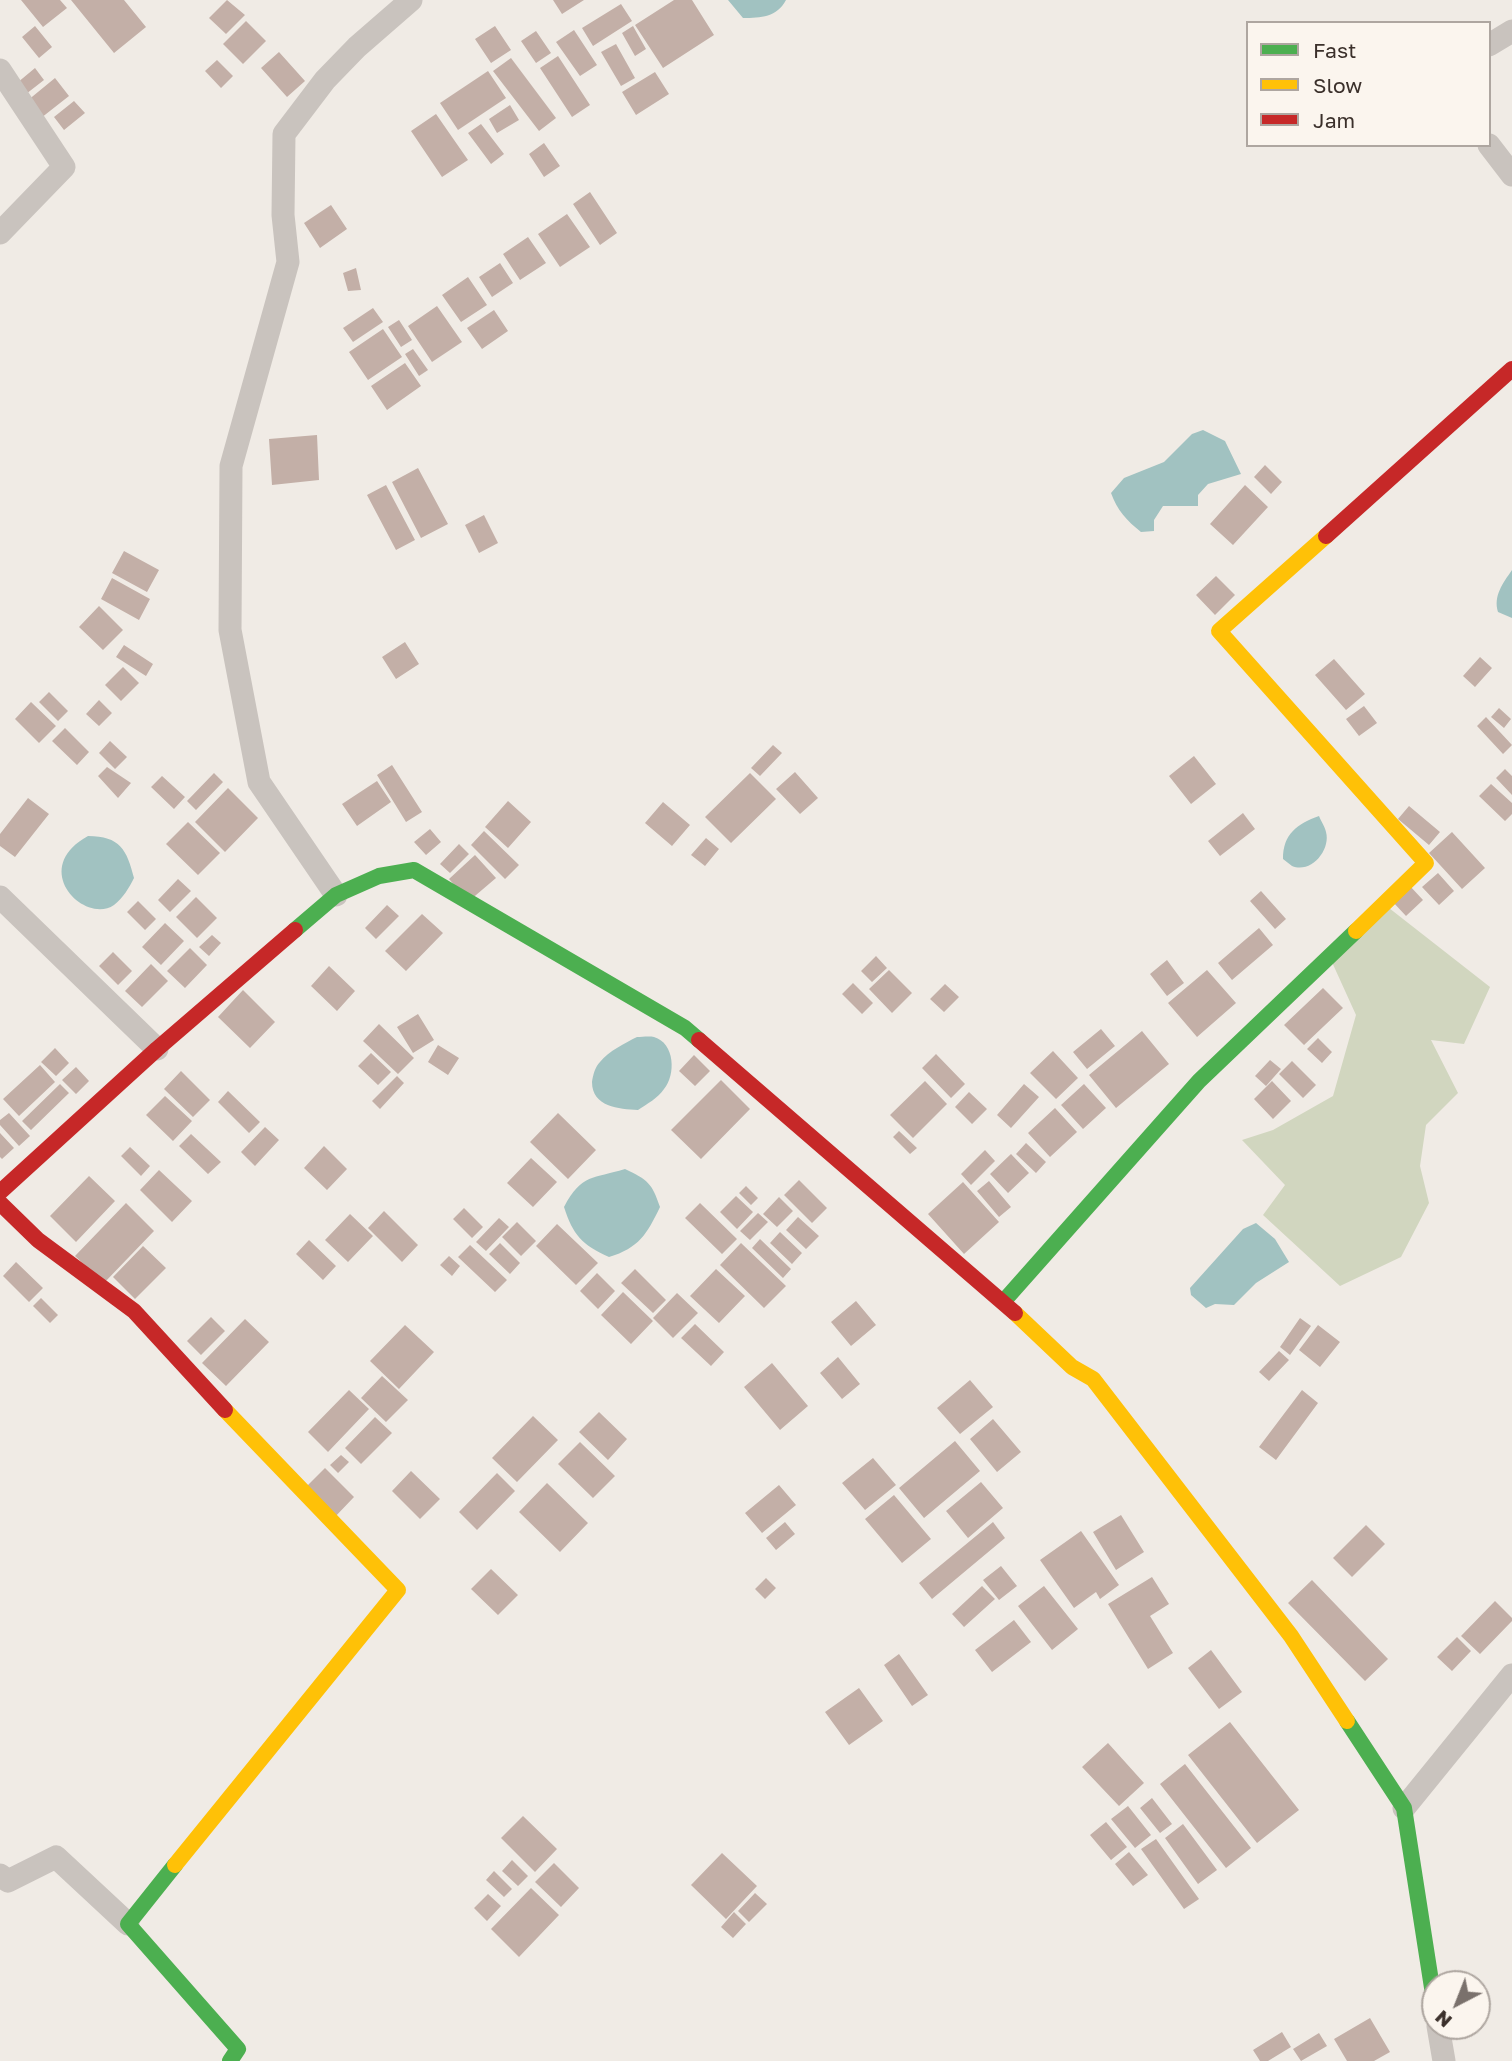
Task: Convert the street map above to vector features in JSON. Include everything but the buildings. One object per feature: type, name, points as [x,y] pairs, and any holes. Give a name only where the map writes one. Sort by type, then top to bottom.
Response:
[{"type":"street","points":[[336,895],[259,782],[230,630],[231,466],[288,262],[284,215],[284,134],[326,80],[357,47],[411,0]]},
{"type":"street","points":[[1491,44],[1512,31]]},
{"type":"street","points":[[0,70],[64,167],[0,233]]},
{"type":"street","points":[[1491,147],[1512,175]]},
{"type":"street","points":[[1003,1302],[1199,1081],[1426,863],[1219,631],[1512,369]]},
{"type":"street","points":[[0,1192],[158,1049],[336,895],[379,876],[414,870],[685,1028],[1003,1302],[1072,1367],[1093,1379],[1291,1636],[1404,1808],[1429,1970]]},
{"type":"street","points":[[0,897],[158,1049]]},
{"type":"street","points":[[0,1203],[38,1240],[134,1311],[247,1435],[398,1590],[128,1924]]},
{"type":"street","points":[[1404,1808],[1512,1675]]},
{"type":"street","points":[[0,1875],[8,1881],[56,1857],[128,1924],[240,2057]]},
{"type":"street","points":[[1440,2040],[1444,2061]]},
{"type":"green space","points":[[1389,908],[1490,987],[1464,1044],[1431,1040],[1458,1093],[1426,1125],[1420,1166],[1429,1203],[1401,1257],[1340,1286],[1263,1215],[1285,1185],[1242,1140],[1273,1130],[1333,1096],[1356,1015],[1331,960]]},
{"type":"water","points":[[728,0],[786,0],[773,13],[762,17],[743,18]]},
{"type":"water","points":[[1203,430],[1225,441],[1241,474],[1208,484],[1198,495],[1198,506],[1163,506],[1154,520],[1154,531],[1141,532],[1123,515],[1111,493],[1124,478],[1164,462],[1192,434]]},
{"type":"water","points":[[1512,570],[1512,618],[1498,612],[1497,601]]},
{"type":"water","points":[[1319,816],[1327,839],[1322,853],[1306,867],[1292,866],[1283,859],[1289,837],[1298,827]]},
{"type":"water","points":[[88,836],[108,839],[120,846],[125,852],[134,878],[114,905],[102,909],[77,901],[62,878],[63,864],[71,849]]},
{"type":"water","points":[[637,1037],[654,1037],[666,1046],[670,1052],[672,1068],[668,1083],[659,1095],[638,1110],[608,1105],[597,1097],[593,1090],[592,1082],[598,1064],[608,1054]]},
{"type":"water","points":[[625,1169],[648,1183],[660,1207],[641,1239],[628,1249],[609,1257],[580,1238],[564,1207],[577,1188],[589,1179]]},
{"type":"water","points":[[1256,1223],[1275,1239],[1289,1262],[1256,1283],[1234,1305],[1215,1304],[1206,1308],[1191,1295],[1190,1288],[1243,1229]]},
{"type":"traffic: fast","points":[[295,930],[336,895],[379,876],[414,870],[685,1028],[699,1040]]},
{"type":"traffic: fast","points":[[1003,1302],[1199,1081],[1356,931]]},
{"type":"traffic: fast","points":[[1347,1721],[1404,1808],[1429,1970]]},
{"type":"traffic: fast","points":[[175,1865],[128,1924],[238,2049],[230,2061]]},
{"type":"traffic: slow","points":[[1326,536],[1219,631],[1426,863],[1356,931]]},
{"type":"traffic: slow","points":[[1015,1313],[1072,1367],[1093,1379],[1291,1636],[1347,1721]]},
{"type":"traffic: slow","points":[[175,1865],[398,1590],[225,1410]]},
{"type":"traffic: jam","points":[[1326,536],[1512,369]]},
{"type":"traffic: jam","points":[[0,1192],[157,1049],[295,930]]},
{"type":"traffic: jam","points":[[699,1040],[1015,1313]]},
{"type":"traffic: jam","points":[[0,1203],[38,1240],[134,1311],[225,1410]]}]
